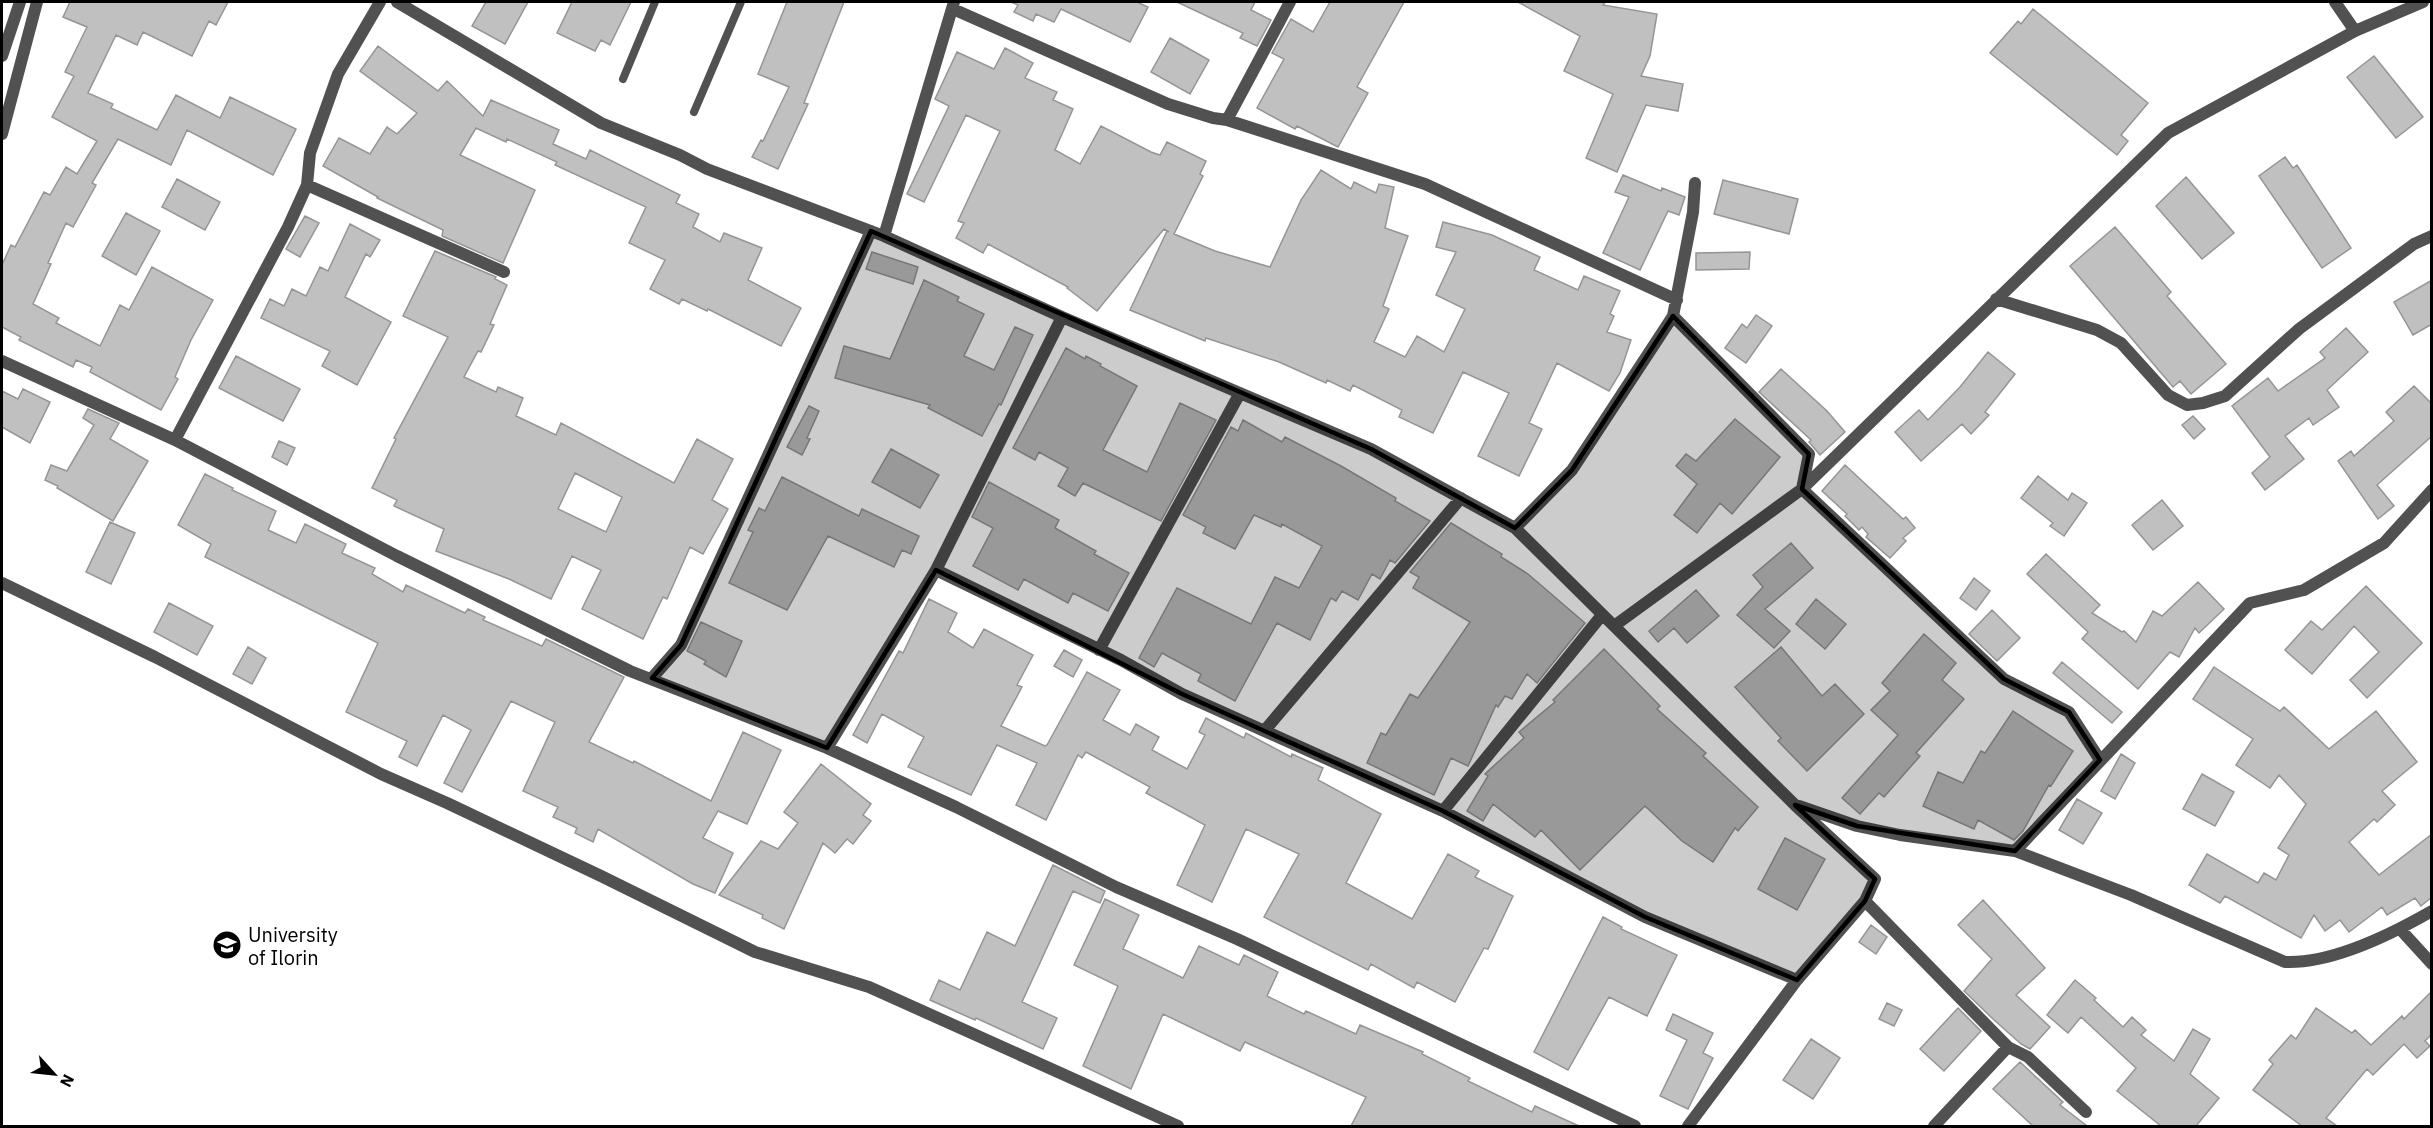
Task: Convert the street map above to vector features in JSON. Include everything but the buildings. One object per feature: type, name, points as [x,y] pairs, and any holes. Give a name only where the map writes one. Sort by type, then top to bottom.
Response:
[{"type":"street","points":[[2,56],[20,2]]},
{"type":"street","points":[[2,134],[37,2]]},
{"type":"street","points":[[175,440],[288,227],[307,185],[310,153],[334,84],[380,2]]},
{"type":"street","points":[[398,2],[601,123],[680,155],[707,169],[884,236],[1062,317],[1371,449],[1515,528],[1795,805],[1875,879],[1865,901],[1797,980],[1688,1126]]},
{"type":"street","points":[[1227,120],[1290,2]]},
{"type":"street","points":[[2335,2],[2355,31]]},
{"type":"street","points":[[1614,626],[1802,489],[2168,133],[2355,31],[2423,2]]},
{"type":"street","points":[[884,236],[954,5],[1168,104],[1227,120],[1425,184],[1677,300]]},
{"type":"street","points":[[1515,528],[1572,470],[1673,316],[1693,212],[1695,183]]},
{"type":"street","points":[[307,185],[504,272]]},
{"type":"street","points":[[652,678],[681,645],[871,231]]},
{"type":"street","points":[[1996,299],[2097,330],[2121,343],[2168,395],[2187,405],[2203,403],[2225,396],[2299,329],[2414,244],[2432,236]]},
{"type":"street","points":[[1673,316],[1809,454],[1802,489]]},
{"type":"street","points":[[827,748],[936,570],[1062,317]]},
{"type":"street","points":[[2,361],[175,440],[398,556],[630,671],[827,748],[956,807],[1116,887],[1237,939],[1635,1126]]},
{"type":"street","points":[[1099,650],[1240,393]]},
{"type":"street","points":[[1802,489],[2004,679],[2068,712],[2100,760]]},
{"type":"street","points":[[2015,851],[2250,603],[2304,590],[2384,543],[2432,490]]},
{"type":"street","points":[[1265,730],[1461,498]]},
{"type":"street","points":[[936,570],[1099,650],[1182,694],[1443,811],[1645,917],[1797,980]]},
{"type":"street","points":[[2,583],[155,657],[381,774],[571,861],[755,952],[869,987],[1178,1126]]},
{"type":"street","points":[[1443,811],[1602,615]]},
{"type":"street","points":[[1795,805],[1868,828],[1900,835],[2015,851],[2131,895],[2285,962],[2306,963],[2325,958],[2400,929],[2432,911]]},
{"type":"street","points":[[1865,901],[2008,1047],[2028,1057],[2086,1112]]},
{"type":"street","points":[[2400,929],[2432,964]]},
{"type":"street","points":[[1934,1126],[2008,1047]]},
{"type":"lane","points":[[623,79],[655,2]]},
{"type":"lane","points":[[694,112],[741,2]]},
{"type":"highlighted area","points":[[871,231],[1371,449],[1515,528],[1572,470],[1673,316],[1809,454],[1802,489],[2004,679],[2069,712],[2100,760],[2015,851],[1857,826],[1795,805],[1875,879],[1865,901],[1797,980],[1645,917],[1443,811],[1182,694],[936,570],[827,748],[652,678],[681,645]]},
{"type":"place","name":"University of Ilorin","points":[[227,945]]}]
